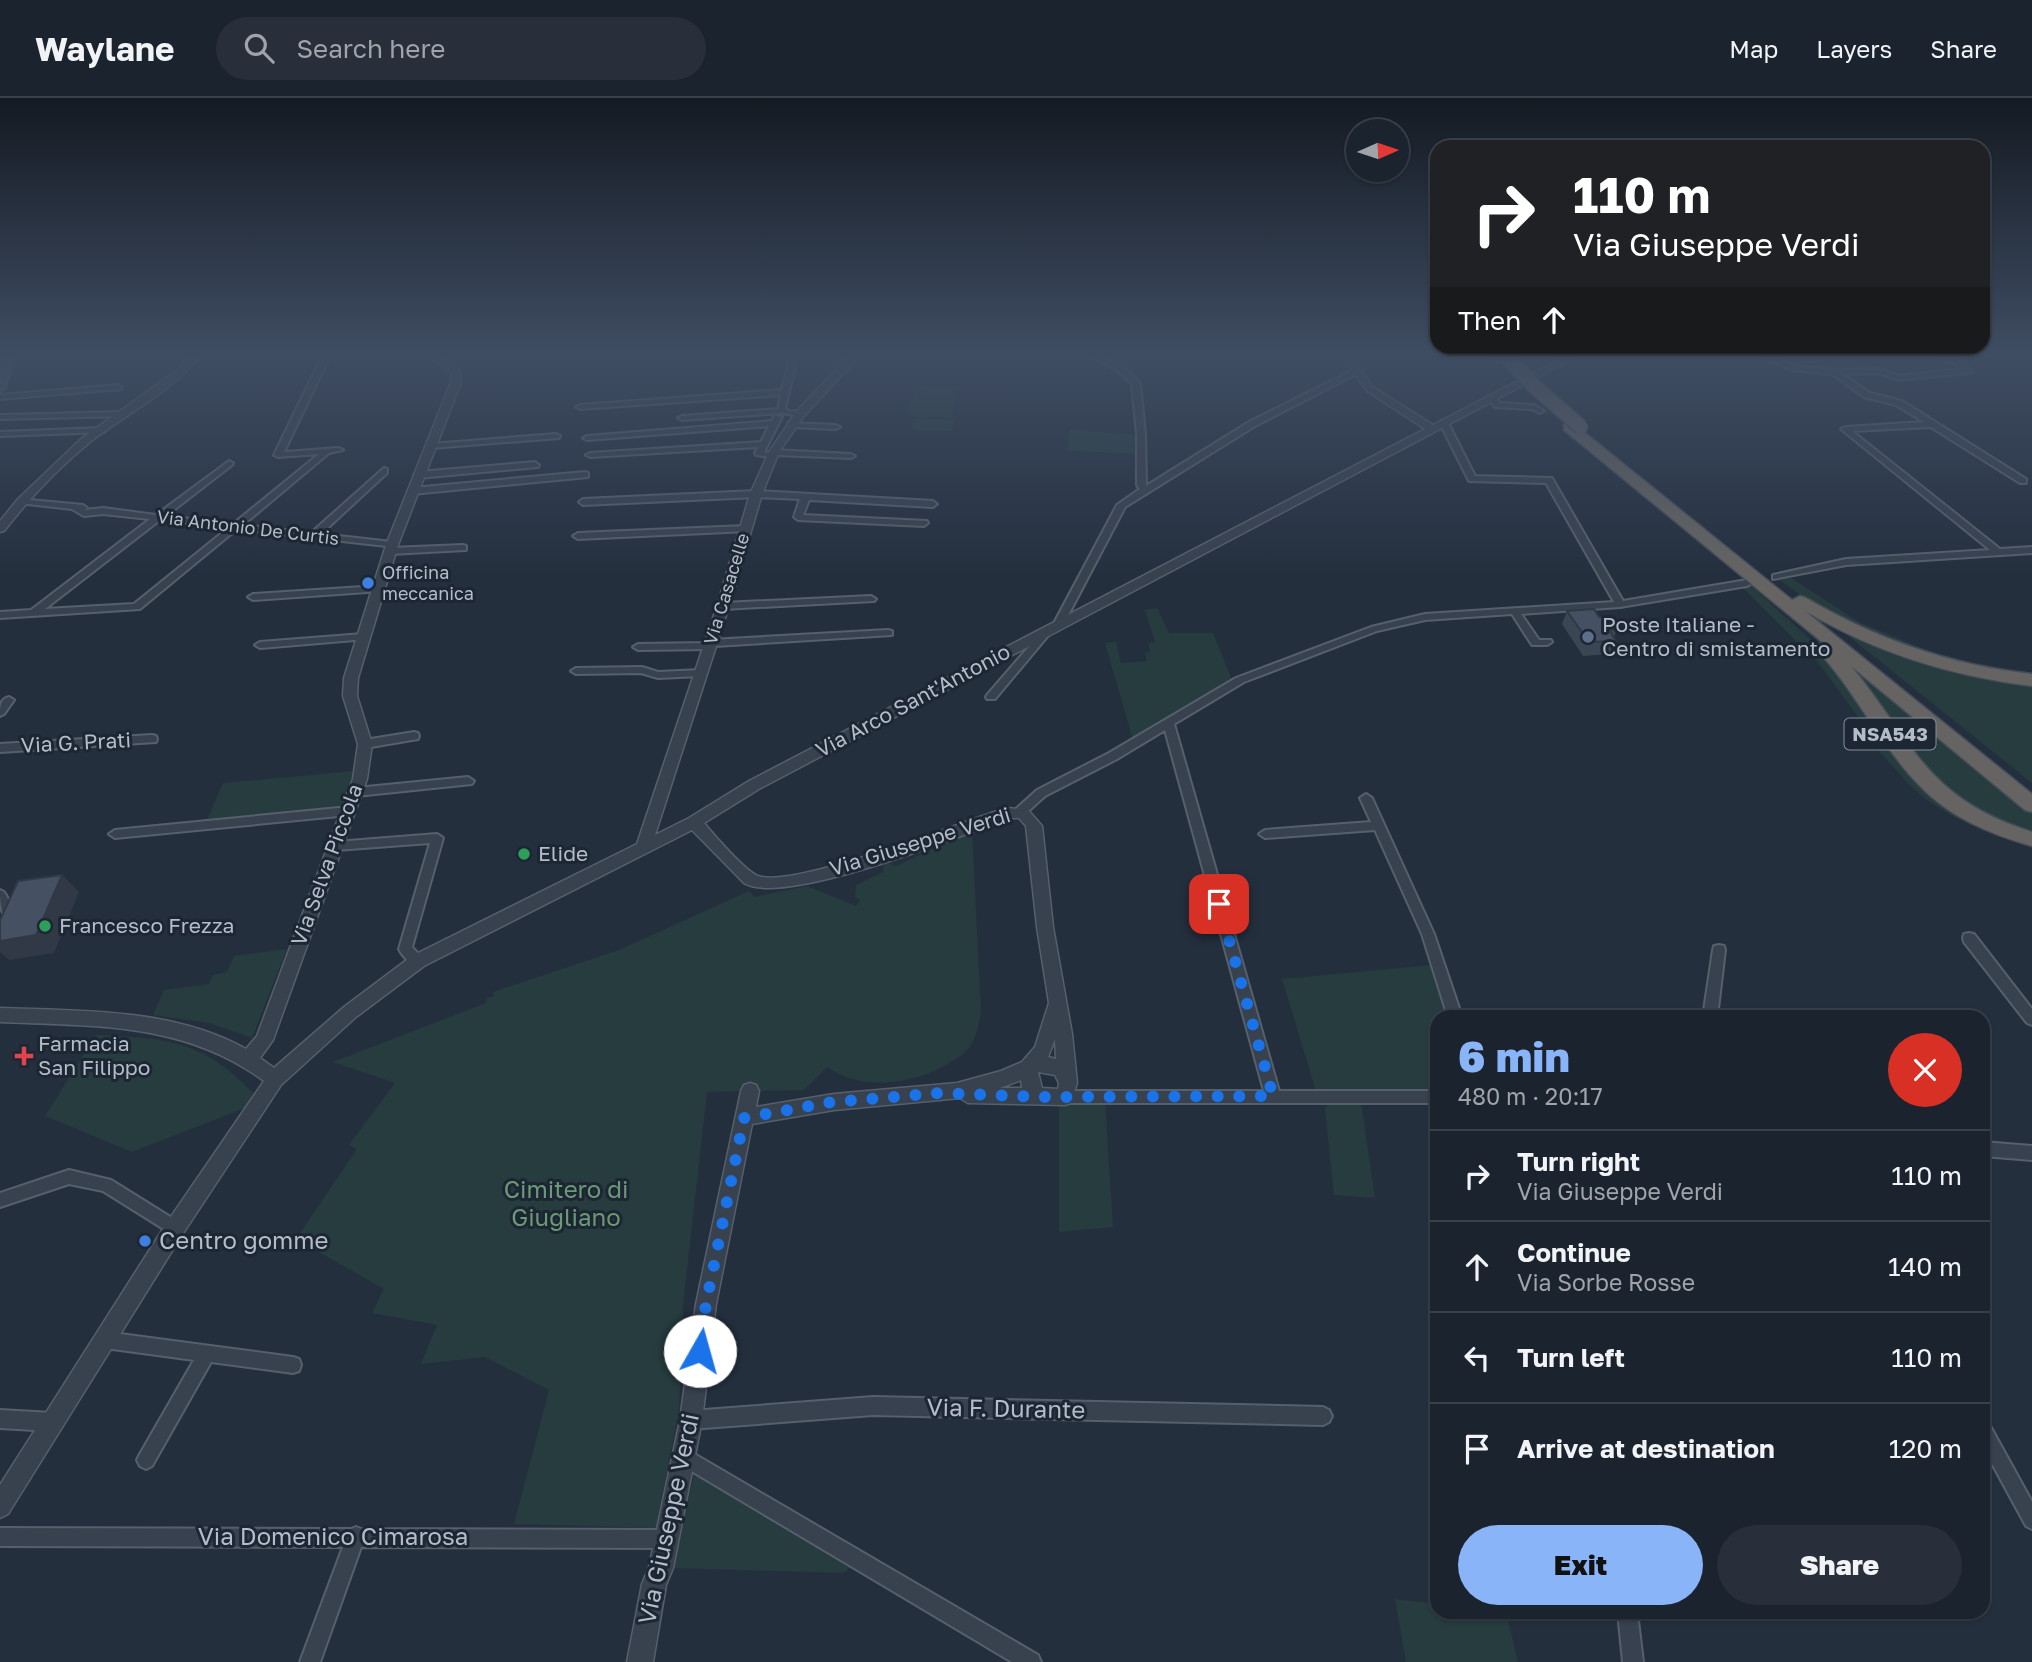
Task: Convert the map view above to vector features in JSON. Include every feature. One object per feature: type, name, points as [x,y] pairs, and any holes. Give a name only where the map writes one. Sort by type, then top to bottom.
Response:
[{"type":"highway","name":"NSA543","points":[[1578,429],[1777,587],[2028,795]]},
{"type":"highway","name":"NSA543","points":[[1777,587],[1833,622],[1916,658],[1973,673],[2032,680]]},
{"type":"highway","name":"NSA543","points":[[1777,587],[1852,680],[1909,761],[1934,790],[1960,810],[2006,832],[2032,839]]},
{"type":"street","points":[[291,429],[278,455],[340,450]]},
{"type":"street","name":"Via Selva Piccola","points":[[248,1059],[264,1040],[356,792],[365,744],[350,687],[391,548],[438,429]]},
{"type":"street","points":[[587,438],[700,429]]},
{"type":"street","points":[[770,451],[774,429]]},
{"type":"street","name":"Via Casacelle","points":[[643,846],[723,606],[770,451],[788,429]]},
{"type":"street","points":[[1141,429],[1141,485],[1146,490]]},
{"type":"street","points":[[991,697],[1053,628],[1121,505],[1244,429]]},
{"type":"street","points":[[1416,437],[1417,429]]},
{"type":"street","name":"Via Arco Sant'Antonio","points":[[0,1506],[175,1228],[275,1079],[350,1012],[418,961],[694,822],[754,785],[1431,429]]},
{"type":"street","points":[[1450,429],[1472,479],[1549,480],[1620,604]]},
{"type":"street","points":[[1845,429],[1998,552]]},
{"type":"street","points":[[1942,429],[2023,481]]},
{"type":"street","points":[[0,434],[101,430]]},
{"type":"street","points":[[0,529],[22,501],[101,430]]},
{"type":"street","points":[[431,446],[556,436]]},
{"type":"street","points":[[830,455],[836,442]]},
{"type":"street","points":[[590,455],[770,451],[851,456]]},
{"type":"street","points":[[0,615],[137,607],[325,453]]},
{"type":"street","points":[[34,613],[229,463]]},
{"type":"street","points":[[418,475],[535,465]]},
{"type":"street","points":[[313,536],[384,471]]},
{"type":"street","points":[[412,491],[585,475]]},
{"type":"street","points":[[583,502],[756,494],[933,504]]},
{"type":"street","points":[[806,496],[798,517],[924,523]]},
{"type":"street","name":"Via Antonio De Curtis","points":[[22,501],[75,508],[84,513],[103,511],[158,517],[391,548]]},
{"type":"street","points":[[578,536],[745,529]]},
{"type":"street","points":[[391,548],[463,548]]},
{"type":"street","points":[[1777,587],[1846,562],[2032,550]]},
{"type":"street","points":[[1020,812],[1041,793],[1169,724],[1240,680],[1374,629],[1425,617],[1620,604],[1747,583]]},
{"type":"street","points":[[253,597],[378,589]]},
{"type":"street","points":[[723,606],[871,599]]},
{"type":"street","points":[[1514,610],[1536,643],[1547,642]]},
{"type":"street","points":[[638,647],[888,632]]},
{"type":"street","points":[[260,645],[363,637]]},
{"type":"street","points":[[576,671],[642,670],[658,675],[701,673]]},
{"type":"street","points":[[0,712],[9,699]]},
{"type":"street","points":[[1169,724],[1273,1096]]},
{"type":"street","points":[[365,744],[414,736]]},
{"type":"street","name":"Via G. Prati","points":[[0,748],[152,739]]},
{"type":"street","points":[[356,792],[468,781]]},
{"type":"street","points":[[1366,798],[1428,934],[1453,1010]]},
{"type":"street","points":[[115,834],[349,811]]},
{"type":"street","name":"Via Giuseppe Verdi","points":[[694,822],[746,876],[757,883],[787,881],[880,857],[1007,813],[1020,812],[1029,817],[1034,826],[1067,1077],[1065,1097]]},
{"type":"street","points":[[1265,834],[1377,826]]},
{"type":"street","points":[[336,846],[437,838],[405,949],[418,961]]},
{"type":"street","points":[[0,895],[13,925],[9,935]]},
{"type":"street","points":[[1969,938],[2032,1019]]},
{"type":"street","points":[[1711,1010],[1718,950]]},
{"type":"street","name":"Via Giuseppe Verdi","points":[[1031,1066],[1051,1030],[1056,999]]},
{"type":"street","points":[[0,1015],[72,1018],[153,1027],[195,1036],[248,1059],[275,1079]]},
{"type":"street","points":[[744,1118],[832,1102],[941,1093],[991,1084],[1031,1066],[1058,1067],[1067,1077]]},
{"type":"street","points":[[1031,1066],[1031,1090],[1039,1097]]},
{"type":"street","name":"Via Giuseppe Verdi","points":[[640,1662],[654,1584],[661,1568],[684,1457],[706,1304],[750,1091]]},
{"type":"street","points":[[941,1093],[1039,1097],[1430,1097]]},
{"type":"street","points":[[1990,1150],[2032,1153]]},
{"type":"street","points":[[0,1200],[69,1177],[106,1185],[175,1228]]},
{"type":"street","points":[[105,1340],[293,1365]]},
{"type":"street","points":[[146,1460],[207,1353]]},
{"type":"street","name":"Via F. Durante","points":[[691,1420],[873,1406],[1323,1416]]},
{"type":"street","points":[[0,1419],[52,1423]]},
{"type":"street","points":[[1990,1443],[2032,1520]]},
{"type":"street","points":[[684,1457],[1031,1662]]},
{"type":"street","name":"Via Domenico Cimarosa","points":[[0,1536],[667,1539]]},
{"type":"street","points":[[310,1662],[356,1536]]},
{"type":"street","points":[[1629,1619],[1633,1662]]},
{"type":"green space","points":[[911,429],[952,429],[952,431]]},
{"type":"green space","points":[[1069,429],[1137,435],[1139,454],[1068,451]]},
{"type":"green space","points":[[1788,576],[1859,622],[1948,659],[1956,666],[1886,641],[1841,619],[1778,579]]},
{"type":"green space","points":[[1749,584],[1821,649],[1910,771],[2032,842],[2032,846],[1970,824],[1940,809],[1915,790],[1879,751],[1865,740],[1864,725],[1820,665],[1741,586]]},
{"type":"green space","points":[[1157,608],[1169,633],[1213,633],[1232,680],[1133,740],[1105,643],[1116,642],[1121,663],[1147,661],[1145,653],[1150,652],[1148,643],[1155,642],[1145,610]]},
{"type":"green space","points":[[1836,626],[1904,657],[1958,674],[1956,666],[2032,676],[2032,783]]},
{"type":"green space","points":[[1836,650],[2032,796],[2032,833],[1987,817],[1935,784]]},
{"type":"green space","points":[[354,771],[342,810],[206,822],[223,783]]},
{"type":"green space","name":"Cimitero di Giugliano","points":[[972,830],[981,1013],[974,1039],[964,1053],[933,1071],[897,1081],[860,1081],[827,1067],[804,1090],[707,1092],[683,1306],[679,1409],[656,1528],[514,1524],[549,1390],[485,1357],[421,1364],[437,1325],[372,1313],[384,1289],[296,1239],[357,1149],[349,1145],[395,1083],[333,1062],[486,1003],[487,998],[494,996],[493,992],[619,950],[749,891],[754,897],[807,886],[856,906],[860,900],[855,897],[856,885],[883,872],[884,862],[896,866]]},
{"type":"green space","points":[[287,949],[252,1038],[209,1023],[153,1015],[164,990],[209,984],[213,975],[227,972],[234,956]]},
{"type":"green space","points":[[1432,965],[1446,1010],[1430,1010],[1430,1093],[1316,1091],[1282,979]]},
{"type":"green space","points":[[96,1035],[143,1038],[182,1045],[217,1062],[253,1093],[245,1108],[132,1152],[45,1116]]},
{"type":"green space","points":[[1105,1101],[1113,1227],[1059,1232],[1059,1105]]},
{"type":"green space","points":[[1329,1102],[1361,1102],[1375,1198],[1334,1195],[1325,1109]]},
{"type":"green space","points":[[694,1475],[853,1564],[844,1573],[673,1568]]},
{"type":"green space","points":[[1395,1599],[1430,1603],[1430,1619],[1508,1619],[1518,1662],[1406,1662]]},
{"type":"building","points":[[1594,609],[1599,617],[1608,617],[1617,629],[1609,630],[1616,641],[1589,642],[1567,611]]},
{"type":"building","points":[[62,875],[36,935],[0,941],[0,920],[18,881]]},
{"type":"place","name":"Officina meccanica","points":[[368,583]]},
{"type":"place","name":"Poste Italiane - Centro di smistamento","points":[[1588,637]]},
{"type":"place","name":"Elide","points":[[524,854]]},
{"type":"place","name":"Francesco Frezza","points":[[45,926]]},
{"type":"place","name":"Farmacia San Filippo","points":[[24,1056]]},
{"type":"place","name":"Centro gomme","points":[[145,1241]]},
{"type":"route","points":[[700,1351],[706,1304],[744,1118],[832,1102],[941,1093],[1016,1097],[1273,1096],[1219,904]]}]
